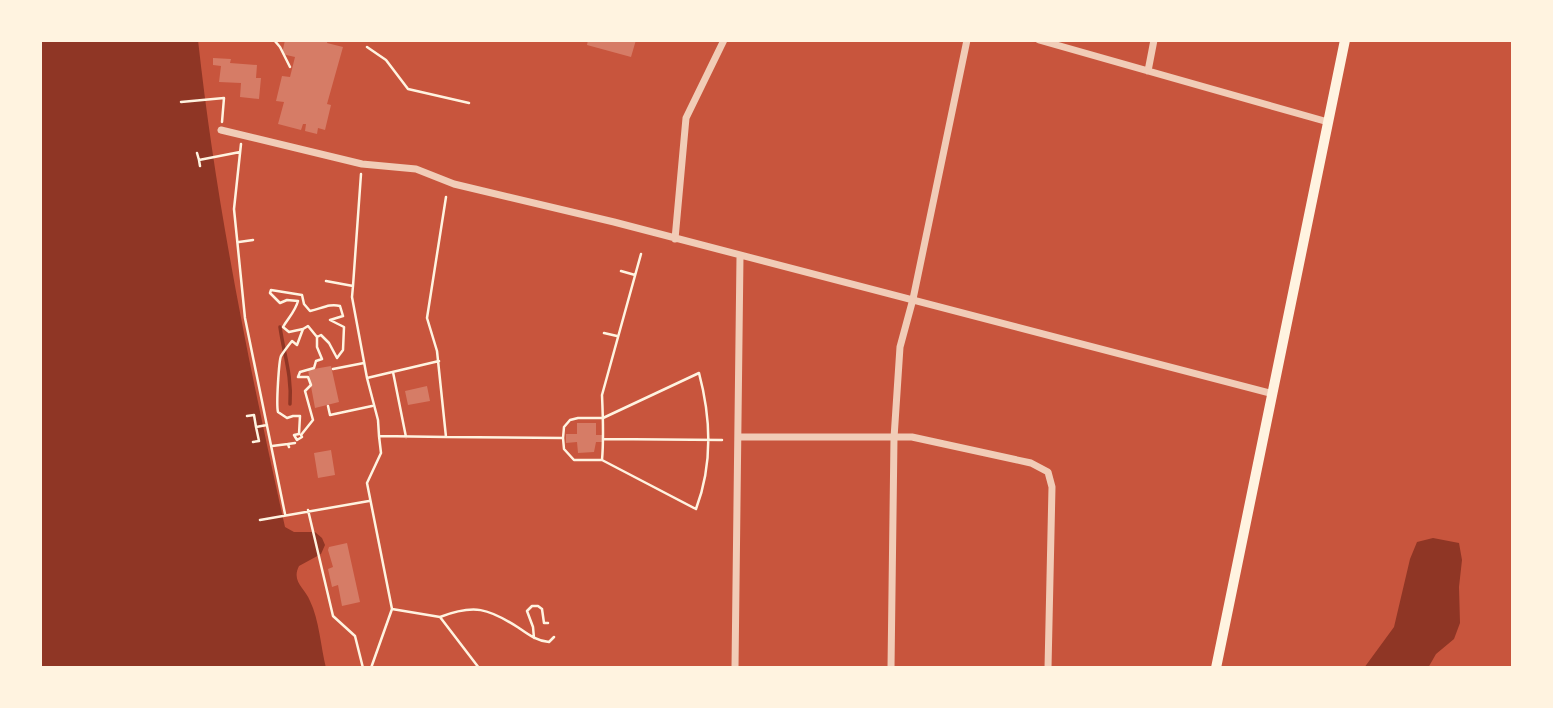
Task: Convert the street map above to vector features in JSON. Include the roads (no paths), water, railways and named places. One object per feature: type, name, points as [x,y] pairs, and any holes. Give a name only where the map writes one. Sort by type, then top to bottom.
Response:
[{"type":"main road","points":[[1216,668],[1345,40]]},
{"type":"street","points":[[675,239],[686,118],[724,40]]},
{"type":"street","points":[[891,668],[894,438],[900,347],[913,299],[967,40]]},
{"type":"street","points":[[1039,40],[1328,122]]},
{"type":"street","points":[[1148,71],[1154,40]]},
{"type":"street","points":[[221,130],[362,164],[416,169],[454,184],[601,219],[1273,394]]},
{"type":"street","points":[[735,668],[740,256]]},
{"type":"street","points":[[739,437],[912,437],[1031,463],[1048,471],[1052,486],[1048,668]]},
{"type":"waterway","points":[[280,327],[289,374],[290,404]]}]
